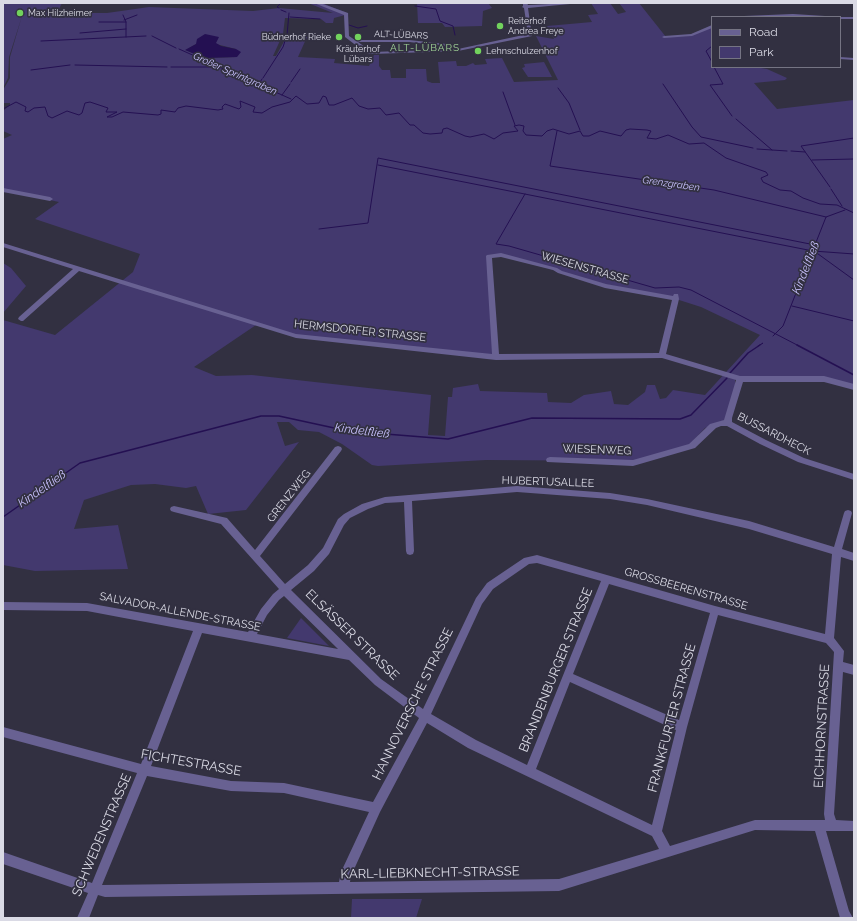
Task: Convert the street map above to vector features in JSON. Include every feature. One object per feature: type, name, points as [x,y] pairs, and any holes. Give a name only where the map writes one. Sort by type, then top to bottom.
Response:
[{"type":"street","points":[[316,3],[346,14],[347,36],[353,41]]},
{"type":"street","points":[[524,5],[570,3]]},
{"type":"street","name":"ALT-LÜBARS","points":[[353,41],[372,54],[468,47],[530,35],[524,5]]},
{"type":"street","points":[[768,16],[809,16]]},
{"type":"street","points":[[841,18],[854,18]]},
{"type":"street","points":[[664,37],[692,35],[711,26]]},
{"type":"street","name":"ALT-LÜBARS","points":[[353,41],[409,41],[449,48]]},
{"type":"street","points":[[841,58],[854,58]]},
{"type":"street","points":[[3,190],[50,199]]},
{"type":"street","name":"HERMSDORFER STRASSE","points":[[3,245],[296,336],[496,357],[662,355],[688,362],[730,377],[824,379],[854,387]]},
{"type":"street","name":"WIESENSTRASSE","points":[[496,357],[488,256],[501,255],[555,269],[560,272],[605,286],[676,298],[662,355]]},
{"type":"street","points":[[21,319],[78,268]]},
{"type":"street","name":"BUSSARDHECK","points":[[730,377],[728,423],[796,458],[820,468],[854,477]]},
{"type":"street","name":"WIESENWEG","points":[[550,460],[634,464],[692,446],[714,426],[721,423],[728,423]]},
{"type":"street","name":"GRENZWEG","points":[[255,556],[338,449]]},
{"type":"street","name":"HUBERTUSALLEE","points":[[250,637],[264,612],[285,590],[311,568],[323,555],[338,527],[347,516],[374,503],[408,498],[517,489],[610,496],[647,502],[749,526],[837,550],[854,557]]},
{"type":"street","points":[[408,498],[410,551]]},
{"type":"street","name":"ELSÄSSER STRASSE","points":[[174,509],[224,521],[285,590],[378,682],[425,716],[472,744],[656,832]]},
{"type":"street","points":[[829,639],[837,550],[848,513]]},
{"type":"street","name":"GROSSBEERENSTRASSE","points":[[537,559],[715,610],[829,639]]},
{"type":"street","name":"HANNOVERSCHE STRASSE","points":[[344,888],[345,876],[376,808],[425,716],[485,592],[527,561],[537,559]]},
{"type":"street","name":"BRANDENBURGER STRASSE","points":[[530,772],[606,579]]},
{"type":"street","name":"SALVADOR-ALLENDE-STRASSE","points":[[3,606],[87,607],[352,656]]},
{"type":"street","name":"FRANKFURTER STRASSE","points":[[656,832],[682,727],[715,610]]},
{"type":"street","name":"SCHWEDENSTRASSE","points":[[83,918],[144,770],[199,628]]},
{"type":"street","name":"EICHHORNSTRASSE","points":[[829,639],[839,651],[829,814],[832,826]]},
{"type":"street","points":[[839,666],[854,670]]},
{"type":"street","points":[[567,676],[682,727]]},
{"type":"street","name":"FICHTESTRASSE","points":[[3,732],[144,770],[231,786],[284,788],[376,808]]},
{"type":"street","name":"KARL-LIEBKNECHT-STRASSE","points":[[3,858],[94,889],[559,885],[755,825],[854,826]]},
{"type":"street","points":[[818,826],[844,914],[847,918]]},
{"type":"street","points":[[656,832],[666,852]]},
{"type":"green space","points":[[3,3],[62,3],[58,11],[75,13],[107,13],[149,7],[253,11],[279,8],[333,13],[308,3],[322,3],[349,14],[334,18],[333,23],[326,23],[321,19],[285,18],[283,34],[273,56],[276,56],[287,36],[307,37],[298,57],[335,59],[334,63],[369,66],[374,55],[379,55],[379,66],[382,70],[390,70],[391,78],[406,78],[406,69],[426,69],[427,81],[432,83],[440,83],[438,62],[456,61],[457,66],[466,66],[473,63],[475,65],[487,64],[485,59],[502,58],[514,82],[558,80],[536,36],[554,39],[547,26],[592,22],[588,15],[598,14],[591,3],[610,3],[618,14],[626,12],[619,3],[639,3],[666,37],[690,36],[711,27],[711,68],[761,68],[767,69],[787,78],[785,80],[754,83],[777,109],[854,100],[854,386],[822,377],[735,376],[735,390],[725,420],[705,428],[688,446],[643,461],[486,460],[378,466],[372,465],[342,444],[319,432],[298,430],[289,422],[277,422],[285,446],[299,442],[246,510],[208,514],[196,486],[186,488],[155,484],[131,485],[84,500],[74,529],[118,525],[128,569],[35,571],[3,565],[3,320],[55,335],[133,272],[140,254],[35,219],[59,202],[3,190],[3,139],[12,135],[3,131],[3,111],[10,105],[10,103],[3,103],[3,90],[10,78],[10,57],[22,16],[9,57],[8,78],[3,88]],"holes":[[[196,44],[216,44],[236,49],[237,57],[204,58],[186,50]],[[501,254],[590,281],[676,299],[701,307],[760,335],[705,395],[673,390],[666,398],[660,399],[655,385],[647,385],[645,392],[628,405],[614,404],[611,391],[584,395],[571,403],[548,402],[547,393],[480,391],[478,384],[453,388],[452,397],[448,397],[445,436],[428,435],[431,395],[252,375],[216,376],[194,367],[256,325],[296,336],[496,357],[489,255]]]},
{"type":"green space","points":[[417,3],[488,3],[492,8],[483,11],[482,26],[445,27],[442,23],[418,23]]},
{"type":"green space","points":[[544,62],[552,77],[528,77],[522,68],[525,67],[524,64]]},
{"type":"green space","points":[[3,263],[11,268],[26,286],[3,313]]},
{"type":"green space","points":[[301,618],[329,646],[287,638]]},
{"type":"green space","points":[[352,899],[422,899],[416,918],[351,918]]},
{"type":"shaded area","points":[[205,34],[219,37],[216,43],[221,46],[236,49],[241,52],[237,57],[204,58],[185,50],[196,44],[197,39]]},
{"type":"waterway","points":[[279,8],[277,7],[281,3]]},
{"type":"waterway","points":[[415,6],[436,9],[440,21],[453,26],[455,35]]},
{"type":"waterway","points":[[281,10],[286,12]]},
{"type":"waterway","points":[[263,78],[283,47],[287,35],[289,13]]},
{"type":"waterway","points":[[123,15],[125,20]]},
{"type":"waterway","points":[[125,20],[137,15]]},
{"type":"waterway","points":[[290,17],[320,19]]},
{"type":"waterway","points":[[99,22],[126,22]]},
{"type":"waterway","points":[[126,22],[126,29]]},
{"type":"waterway","points":[[349,25],[358,28],[367,26]]},
{"type":"waterway","points":[[80,33],[126,29]]},
{"type":"waterway","name":"Großer Sprintgraben","points":[[126,29],[126,37]]},
{"type":"waterway","name":"Großer Sprintgraben","points":[[126,37],[146,36]]},
{"type":"waterway","name":"Großer Sprintgraben","points":[[152,36],[176,48]]},
{"type":"waterway","name":"Großer Sprintgraben","points":[[41,41],[126,37]]},
{"type":"waterway","points":[[711,47],[706,51],[711,60]]},
{"type":"waterway","name":"Großer Sprintgraben","points":[[179,49],[282,95]]},
{"type":"waterway","points":[[31,70],[70,65]]},
{"type":"waterway","points":[[75,65],[167,67]]},
{"type":"waterway","points":[[171,67],[219,67]]},
{"type":"waterway","points":[[715,68],[723,84],[710,85],[732,116]]},
{"type":"waterway","points":[[291,82],[300,69]]},
{"type":"waterway","name":"Großer Sprintgraben","points":[[259,84],[262,79]]},
{"type":"waterway","points":[[282,95],[290,84]]},
{"type":"waterway","points":[[663,84],[692,127],[701,137],[753,148]]},
{"type":"waterway","points":[[558,88],[569,103],[580,130]]},
{"type":"waterway","points":[[503,92],[515,125]]},
{"type":"waterway","name":"Großer Sprintgraben","points":[[282,95],[291,99]]},
{"type":"waterway","points":[[3,109],[16,102],[26,107],[25,111],[28,112],[34,108],[45,107],[48,116],[52,118],[67,111],[79,115],[82,113],[85,103],[90,102],[108,108],[106,112],[117,112],[107,117],[112,117],[123,112],[158,115],[161,114],[161,110],[175,112],[178,108],[186,106],[218,110],[223,109],[222,107],[225,104],[239,109],[241,107],[240,101],[255,107],[253,112],[262,113],[272,107],[290,102],[296,96],[307,104],[319,103],[323,96],[326,97],[329,105],[334,105],[352,98],[359,106],[368,109],[380,108],[386,115],[399,113],[410,125],[414,125],[423,133],[430,134],[442,133],[443,129],[447,128],[465,136],[470,137],[484,134],[494,139],[503,133],[518,131],[514,126],[519,125],[524,126],[523,131],[526,135],[542,136],[547,131],[553,129],[569,134],[580,131],[583,136],[589,136],[600,131],[621,136],[626,130],[630,129],[647,130],[651,131],[647,138],[656,139],[668,135],[689,144],[704,143],[726,158],[766,172],[768,175],[761,178],[763,182],[780,190],[791,191],[803,198],[820,204],[837,205],[854,213]]},
{"type":"waterway","points":[[736,119],[772,150]]},
{"type":"waterway","name":"Grenzgraben","points":[[557,131],[550,166],[714,190],[826,217]]},
{"type":"waterway","points":[[830,187],[801,146],[854,138]]},
{"type":"waterway","points":[[757,149],[772,150]]},
{"type":"waterway","points":[[772,150],[787,151]]},
{"type":"waterway","points":[[791,151],[805,152]]},
{"type":"waterway","points":[[319,229],[368,223],[378,158],[815,245]]},
{"type":"waterway","points":[[812,160],[854,159]]},
{"type":"waterway","points":[[378,165],[525,194]]},
{"type":"waterway","points":[[831,189],[842,206]]},
{"type":"waterway","points":[[525,194],[813,251]]},
{"type":"waterway","points":[[525,194],[496,244],[509,246],[655,288],[679,287],[691,290],[775,334]]},
{"type":"waterway","name":"Kindelfließ","points":[[826,217],[845,210]]},
{"type":"waterway","name":"Kindelfließ","points":[[815,245],[826,217]]},
{"type":"waterway","name":"Kindelfließ","points":[[813,251],[815,245]]},
{"type":"waterway","name":"Kindelfließ","points":[[775,334],[783,326],[813,251]]},
{"type":"waterway","points":[[814,251],[854,254]]},
{"type":"waterway","points":[[814,251],[854,280]]},
{"type":"waterway","points":[[792,306],[854,321]]},
{"type":"waterway","points":[[775,334],[799,346]]},
{"type":"waterway","name":"Kindelfließ","points":[[758,346],[763,343],[762,344]]},
{"type":"waterway","name":"Kindelfließ","points":[[730,373],[748,353],[760,345]]},
{"type":"waterway","points":[[797,345],[854,375]]},
{"type":"waterway","name":"Kindelfließ","points":[[3,517],[80,463],[261,416],[279,416],[348,431],[448,439],[532,418],[680,419],[691,415],[727,378]]},
{"type":"place","name":"Max Hilzheimer","points":[[20,13]]},
{"type":"place","name":"Reiterhof Andrea Freye","points":[[500,26]]},
{"type":"place","name":"Büdnerhof Rieke","points":[[339,37]]},
{"type":"place","name":"Kräuterhof Lübars","points":[[358,37]]},
{"type":"place","name":"Lehnschulzenhof","points":[[478,51]]},
{"type":"district","name":"ALT-LÜBARS","points":[[425,48]]}]
